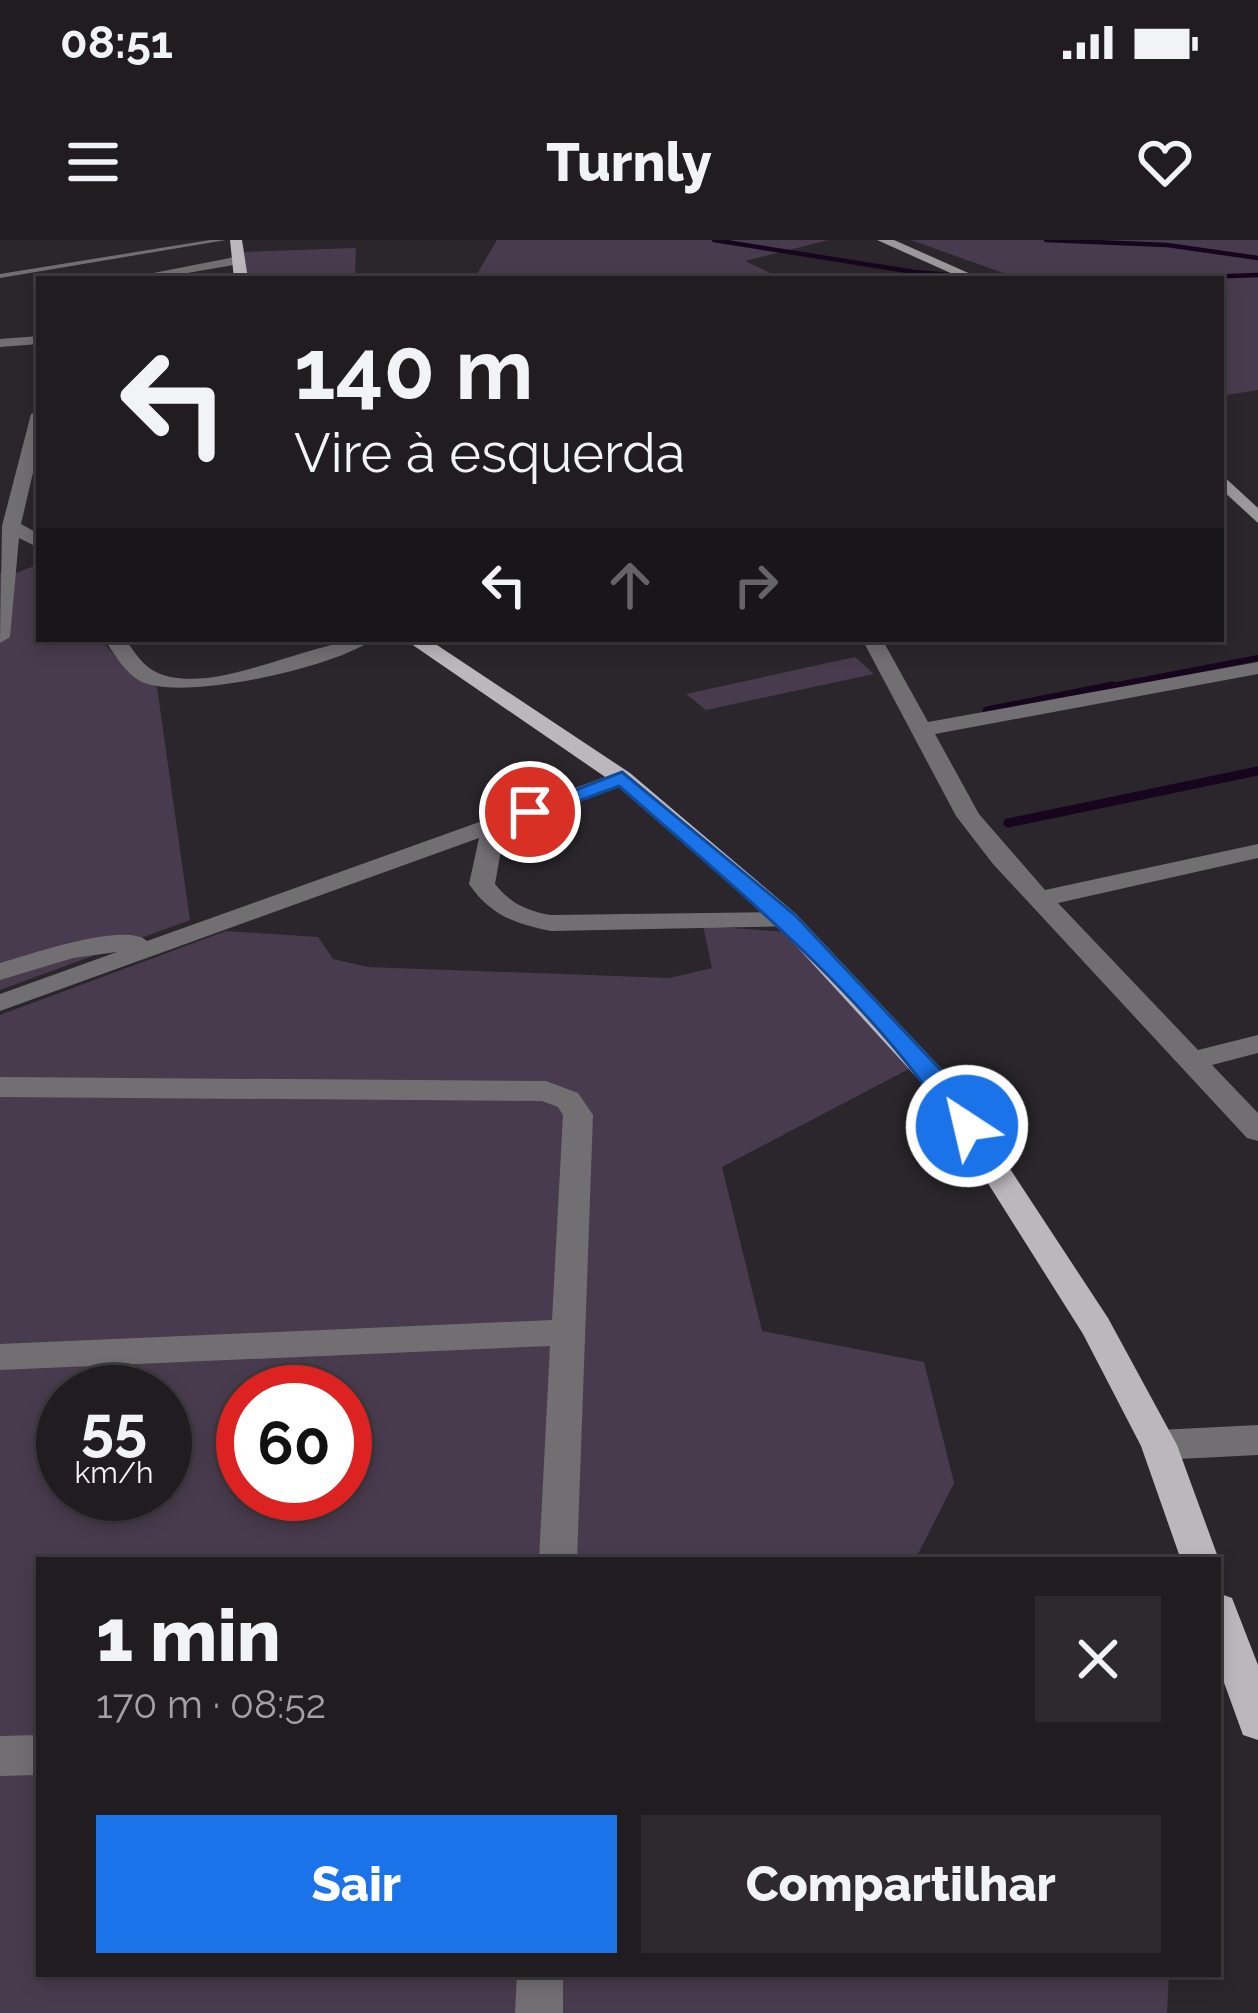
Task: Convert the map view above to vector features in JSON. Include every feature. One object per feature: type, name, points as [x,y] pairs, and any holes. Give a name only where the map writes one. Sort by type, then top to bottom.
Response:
[{"type":"main road","points":[[236,240],[242,276]]},
{"type":"main road","points":[[883,240],[968,276]]},
{"type":"main road","points":[[1224,482],[1258,518]]},
{"type":"main road","points":[[418,642],[622,778],[787,920],[941,1087],[1096,1327],[1159,1445],[1199,1557]]},
{"type":"main road","points":[[1221,1618],[1258,1721]]},
{"type":"street","points":[[147,276],[240,260]]},
{"type":"street","points":[[0,343],[36,340]]},
{"type":"street","points":[[0,637],[24,446],[36,420]]},
{"type":"street","points":[[11,526],[36,540]]},
{"type":"street","points":[[116,642],[139,671],[179,683],[223,677],[352,642]]},
{"type":"street","points":[[874,642],[968,816],[1258,1132]]},
{"type":"street","points":[[920,730],[1258,668]]},
{"type":"street","points":[[0,1003],[622,778]]},
{"type":"street","points":[[494,825],[482,884],[501,908],[520,918],[551,922],[787,920]]},
{"type":"street","points":[[1040,899],[1258,851]]},
{"type":"street","points":[[0,972],[120,940],[171,941]]},
{"type":"street","points":[[1192,1061],[1258,1044]]},
{"type":"street","points":[[0,1087],[546,1091],[568,1100],[578,1115],[558,1557]]},
{"type":"street","points":[[0,1358],[568,1332]]},
{"type":"street","points":[[1159,1445],[1258,1440]]},
{"type":"street","points":[[0,1756],[36,1754]]},
{"type":"street","points":[[538,2013],[540,1977]]},
{"type":"lane","points":[[0,276],[224,240]]},
{"type":"shaded area","points":[[497,240],[829,240],[745,261],[777,276],[241,276],[243,252],[356,248],[355,275],[477,274]]},
{"type":"shaded area","points":[[911,240],[1258,240],[1258,390],[1224,396],[1224,276],[1012,276]]},
{"type":"shaded area","points":[[36,565],[36,642],[103,642],[130,672],[157,687],[190,920],[0,990],[0,573],[11,575]]},
{"type":"shaded area","points":[[855,657],[874,674],[706,710],[686,694]]},
{"type":"shaded area","points":[[703,926],[787,932],[849,989],[909,1069],[722,1167],[762,1331],[924,1362],[954,1483],[917,1557],[36,1557],[36,1977],[1169,1977],[1167,2013],[0,2013],[0,1015],[226,931],[318,937],[333,959],[368,967],[669,978],[712,968]]},
{"type":"waterway","points":[[714,240],[961,276]]},
{"type":"waterway","points":[[1046,240],[1167,245],[1258,258]]},
{"type":"waterway","points":[[1224,276],[1258,275]]},
{"type":"waterway","points":[[1097,689],[1258,658]]},
{"type":"waterway","points":[[987,711],[1113,686]]},
{"type":"waterway","points":[[1008,823],[1258,771]]},
{"type":"route","points":[[530,812],[622,778],[787,920],[941,1087],[967,1126]]}]
